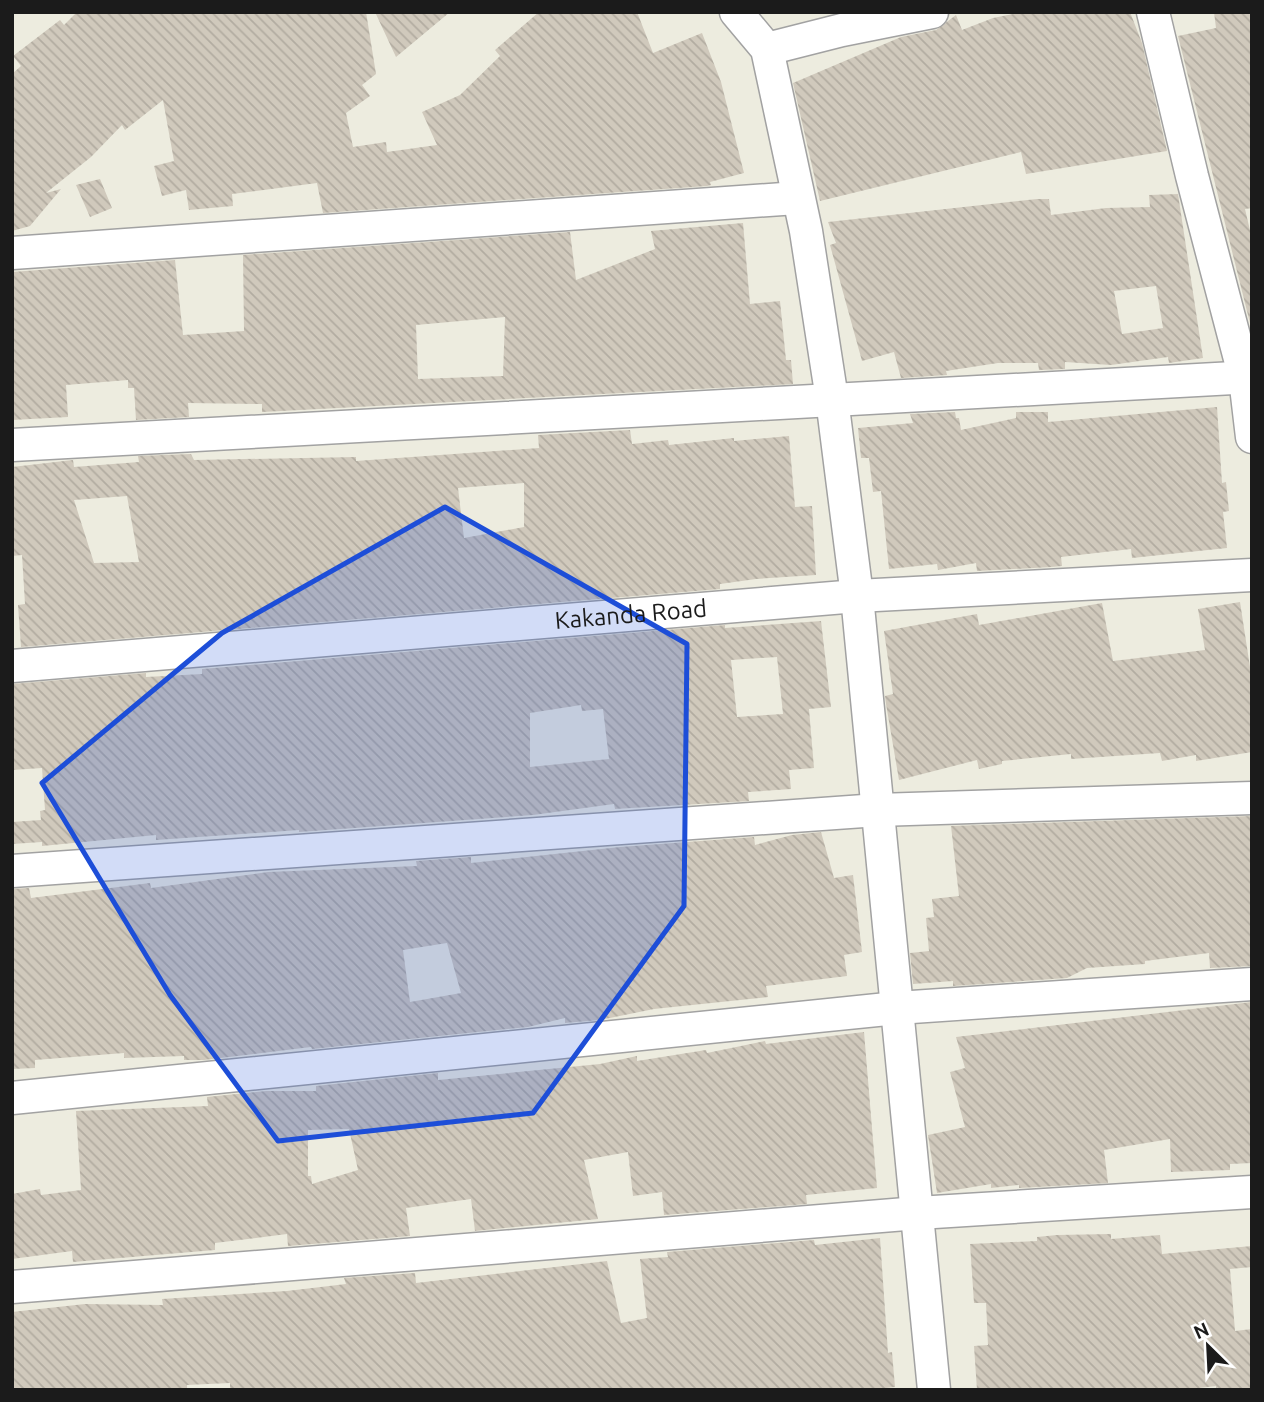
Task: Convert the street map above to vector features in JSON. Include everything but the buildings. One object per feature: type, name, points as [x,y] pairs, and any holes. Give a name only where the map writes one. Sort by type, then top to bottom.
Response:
[{"type":"street","points":[[736,12],[767,49],[806,230],[832,399],[857,596],[934,1390]]},
{"type":"street","points":[[767,49],[842,30],[932,12]]},
{"type":"street","points":[[1153,12],[1192,176],[1248,378],[1252,437]]},
{"type":"street","points":[[12,253],[797,198]]},
{"type":"street","points":[[12,445],[1248,378]]},
{"type":"street","name":"Kakanda Road","points":[[12,666],[857,596],[1252,575]]},
{"type":"street","points":[[12,871],[878,810],[1252,799]]},
{"type":"street","points":[[12,1098],[897,1008],[1252,984]]},
{"type":"street","points":[[12,1287],[918,1213],[1252,1192]]},
{"type":"highlighted area","points":[[445,507],[687,644],[684,906],[533,1113],[278,1141],[170,995],[42,783],[222,633]]}]
